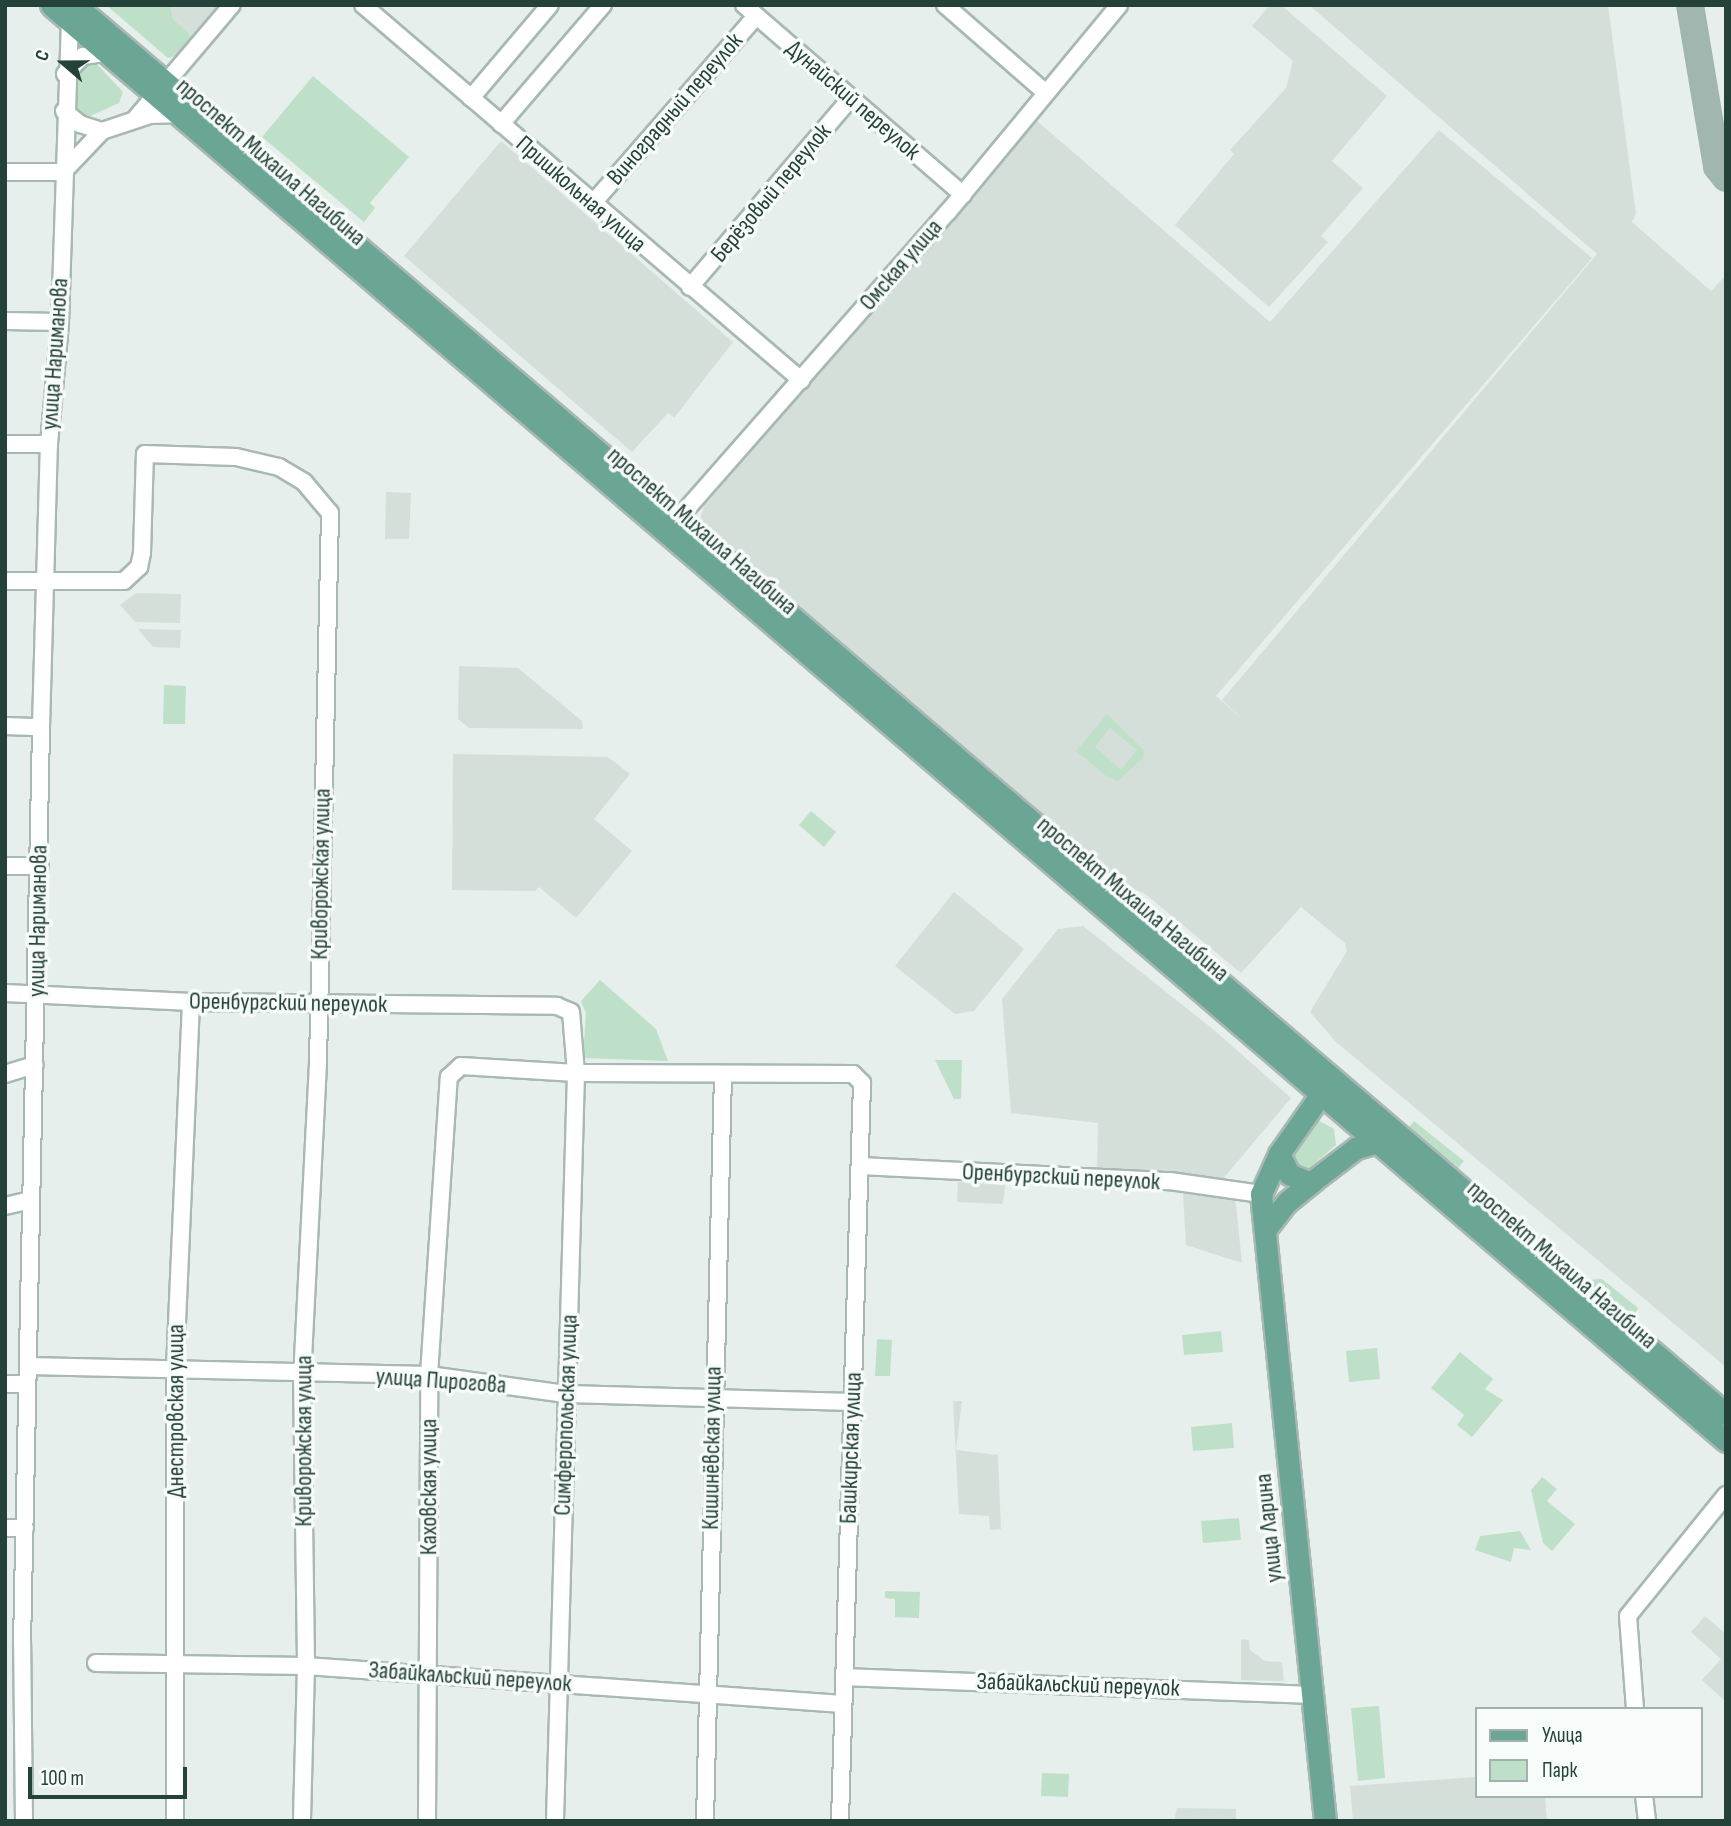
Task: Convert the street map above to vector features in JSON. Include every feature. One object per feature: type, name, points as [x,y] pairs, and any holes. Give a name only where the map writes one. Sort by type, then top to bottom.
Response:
[{"type":"main road","name":"проспект Михаила Нагибина","points":[[51,5],[72,13],[677,520],[1344,1091],[1366,1133],[1726,1414]]},
{"type":"main road","name":"проспект Михаила Нагибина","points":[[72,13],[104,52],[148,78],[174,114],[1726,1441]]},
{"type":"main road","points":[[1287,1202],[1261,1194],[1279,1154],[1321,1094],[1344,1091]]},
{"type":"main road","points":[[1265,1230],[1287,1202],[1366,1133]]},
{"type":"main road","points":[[1279,1154],[1289,1174],[1310,1183]]},
{"type":"main road","name":"улица Ларина","points":[[1261,1194],[1325,1821]]},
{"type":"street","points":[[136,118],[148,78],[232,5]]},
{"type":"street","name":"Пришкольная улица","points":[[363,5],[690,288],[801,380]]},
{"type":"street","points":[[379,18],[390,5]]},
{"type":"street","points":[[471,98],[550,5]]},
{"type":"street","points":[[501,124],[603,5]]},
{"type":"street","points":[[945,5],[1046,93]]},
{"type":"street","name":"Омская улица","points":[[677,520],[962,195],[1119,5]]},
{"type":"street","name":"Дунайский переулок","points":[[750,10],[962,195]]},
{"type":"street","name":"Виноградный переулок","points":[[593,203],[750,10]]},
{"type":"street","name":"улица Нариманова","points":[[24,1821],[22,1652],[48,444],[60,322],[65,74],[72,13]]},
{"type":"street","points":[[65,74],[83,57],[104,52],[148,78]]},
{"type":"street","name":"Берёзовый переулок","points":[[690,288],[851,98]]},
{"type":"street","points":[[64,111],[80,124],[102,131]]},
{"type":"street","points":[[5,172],[63,172],[102,131],[136,118],[174,114]]},
{"type":"street","points":[[5,321],[60,322]]},
{"type":"street","points":[[5,444],[48,444]]},
{"type":"street","name":"Криворожская улица","points":[[45,581],[124,581],[139,566],[145,454],[263,462],[296,476],[321,500],[330,513],[318,1004],[302,1375],[306,1666],[302,1821]]},
{"type":"street","points":[[5,580],[45,581]]},
{"type":"street","points":[[5,726],[41,727]]},
{"type":"street","points":[[5,866],[40,866]]},
{"type":"street","name":"Оренбургский переулок","points":[[5,993],[191,1002],[570,1010]]},
{"type":"street","name":"Днестровская улица","points":[[174,1821],[177,1664],[175,1369],[191,1002]]},
{"type":"street","name":"Симферопольская улица","points":[[555,1821],[576,1073],[570,1010]]},
{"type":"street","points":[[5,1074],[35,1065]]},
{"type":"street","name":"Каховская улица","points":[[427,1821],[430,1674],[429,1375],[451,1071],[461,1066],[576,1073]]},
{"type":"street","points":[[576,1073],[723,1076]]},
{"type":"street","name":"Башкирская улица","points":[[723,1076],[859,1077],[862,1083],[840,1821]]},
{"type":"street","name":"Кишинёвская улица","points":[[705,1821],[712,1399],[723,1076]]},
{"type":"street","name":"Оренбургский переулок","points":[[860,1166],[1221,1188],[1261,1194]]},
{"type":"street","points":[[5,1206],[30,1200]]},
{"type":"street","name":"улица Пирогова","points":[[28,1366],[302,1375],[429,1375],[566,1394],[853,1402]]},
{"type":"street","points":[[5,1384],[27,1384]]},
{"type":"street","points":[[1635,1707],[1628,1616],[1726,1495]]},
{"type":"street","points":[[5,1528],[25,1528]]},
{"type":"street","points":[[5,1652],[22,1652]]},
{"type":"street","name":"Забайкальский переулок","points":[[96,1663],[306,1666],[843,1704]]},
{"type":"street","name":"Забайкальский переулок","points":[[844,1677],[1312,1695]]},
{"type":"street","points":[[1644,1798],[1647,1821]]},
{"type":"shaded area","points":[[170,5],[222,5],[194,38],[173,19]]},
{"type":"shaded area","points":[[1270,5],[1281,5],[1387,96],[1332,161],[1363,188],[1321,236],[1328,242],[1269,307],[1175,225],[1234,154],[1230,150],[1286,88],[1293,61],[1252,26]]},
{"type":"shaded area","points":[[1309,5],[1608,5],[1636,214],[1632,222],[1711,291],[1726,275],[1726,1367],[1336,1042],[1310,1012],[1347,951],[1345,943],[1301,907],[1241,973],[1144,893],[1126,886],[699,522],[704,506],[1037,121],[1270,322],[1439,130],[1592,258],[1216,696],[1246,722],[1222,700],[1597,254]]},
{"type":"shaded area","points":[[501,141],[733,342],[674,418],[668,413],[632,452],[404,256]]},
{"type":"shaded area","points":[[386,492],[411,493],[409,539],[385,539]]},
{"type":"shaded area","points":[[136,593],[181,594],[180,623],[135,622],[120,605]]},
{"type":"shaded area","points":[[138,629],[181,630],[180,648],[153,647]]},
{"type":"shaded area","points":[[459,666],[518,668],[582,721],[583,729],[469,728],[458,719]]},
{"type":"shaded area","points":[[453,754],[608,757],[630,774],[594,819],[632,851],[576,918],[539,887],[535,891],[452,890]]},
{"type":"shaded area","points":[[954,892],[1024,949],[974,1011],[955,1014],[895,966]]},
{"type":"shaded area","points":[[1083,926],[1214,1030],[1291,1098],[1222,1180],[1097,1171],[1098,1123],[1011,1113],[1002,999],[1058,929]]},
{"type":"shaded area","points":[[958,1182],[1005,1185],[1002,1204],[957,1202]]},
{"type":"shaded area","points":[[1183,1194],[1235,1196],[1242,1263],[1186,1245]]},
{"type":"shaded area","points":[[953,1401],[962,1401],[956,1450],[998,1455],[1001,1529],[990,1530],[989,1516],[959,1514]]},
{"type":"shaded area","points":[[1705,1616],[1726,1634],[1726,1702],[1702,1680],[1721,1659],[1691,1632]]},
{"type":"shaded area","points":[[1241,1639],[1249,1640],[1250,1650],[1265,1661],[1282,1662],[1284,1681],[1241,1680]]},
{"type":"shaded area","points":[[1476,1777],[1476,1798],[1545,1798],[1547,1821],[1353,1821],[1350,1786]]},
{"type":"shaded area","points":[[1177,1808],[1236,1809],[1236,1821],[1174,1821]]},
{"type":"green space","points":[[106,5],[170,5],[173,19],[195,39],[184,53],[168,58]]},
{"type":"green space","points":[[93,60],[123,92],[119,103],[88,117],[75,106],[77,67]]},
{"type":"green space","points":[[313,76],[409,157],[370,203],[375,208],[364,222],[262,137]]},
{"type":"green space","points":[[164,685],[186,686],[185,724],[163,724]]},
{"type":"green space","points":[[1107,714],[1144,750],[1143,758],[1118,781],[1106,776],[1076,751]],"holes":[[[1110,728],[1137,750],[1121,770],[1095,747]]]},
{"type":"green space","points":[[811,811],[836,832],[824,847],[799,825]]},
{"type":"green space","points":[[600,980],[656,1029],[668,1061],[583,1058],[586,1013],[581,1001]]},
{"type":"green space","points":[[935,1060],[962,1060],[961,1099],[954,1099]]},
{"type":"green space","points":[[1318,1120],[1334,1129],[1336,1145],[1307,1170],[1299,1169],[1289,1158],[1310,1121]]},
{"type":"green space","points":[[1414,1121],[1464,1161],[1455,1172],[1405,1132]]},
{"type":"green space","points":[[1602,1279],[1638,1308],[1631,1321],[1581,1280]]},
{"type":"green space","points":[[1221,1331],[1223,1352],[1184,1355],[1182,1335]]},
{"type":"green space","points":[[877,1339],[892,1340],[890,1376],[875,1376]]},
{"type":"green space","points":[[1377,1348],[1380,1379],[1349,1382],[1346,1351]]},
{"type":"green space","points":[[1460,1352],[1493,1379],[1485,1389],[1503,1400],[1472,1437],[1457,1425],[1464,1415],[1431,1388]]},
{"type":"green space","points":[[1232,1423],[1234,1448],[1193,1451],[1191,1427]]},
{"type":"green space","points":[[1542,1477],[1557,1489],[1547,1501],[1575,1524],[1552,1551],[1543,1543],[1531,1490]]},
{"type":"green space","points":[[1239,1518],[1241,1540],[1203,1543],[1201,1521]]},
{"type":"green space","points":[[1520,1531],[1531,1550],[1514,1548],[1511,1562],[1475,1550],[1480,1536]]},
{"type":"green space","points":[[885,1591],[920,1592],[919,1618],[895,1617],[895,1599],[885,1598]]},
{"type":"green space","points":[[1379,1706],[1385,1778],[1358,1781],[1351,1708]]},
{"type":"green space","points":[[1042,1773],[1069,1774],[1068,1797],[1041,1796]]},
{"type":"taxiway","points":[[1690,5],[1717,167],[1726,178]]}]
